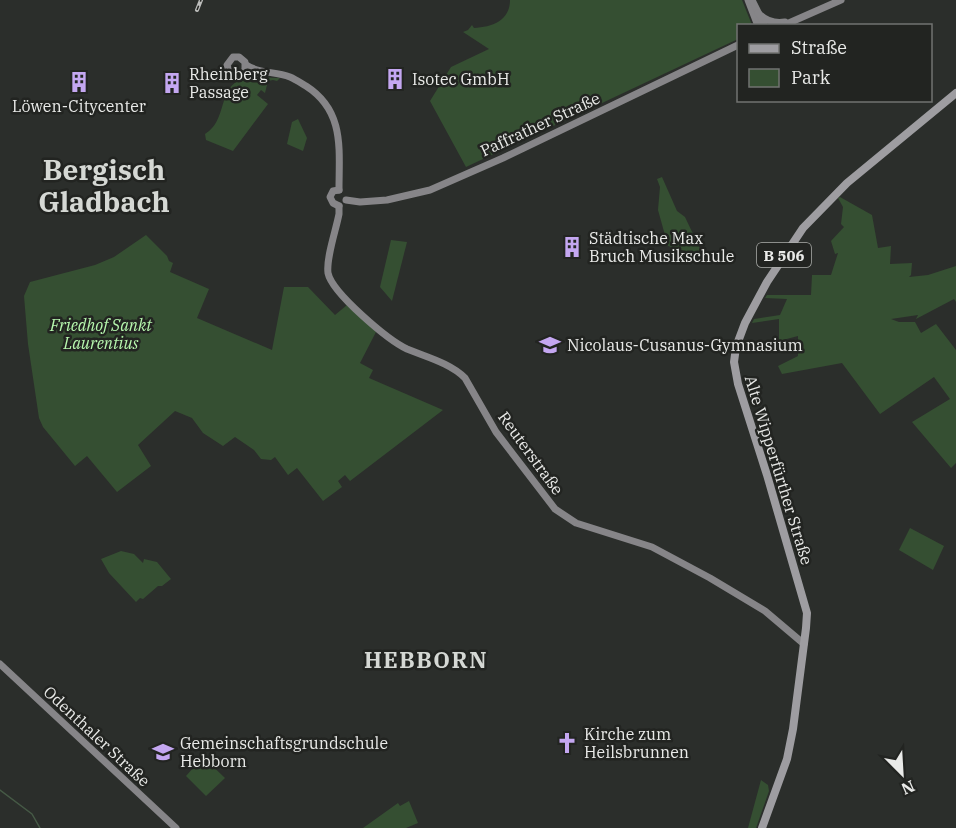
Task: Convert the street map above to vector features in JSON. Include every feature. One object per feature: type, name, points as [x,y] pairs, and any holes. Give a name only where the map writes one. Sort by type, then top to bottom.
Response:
[{"type":"main road","name":"Alte Wipperfürther Straße","points":[[762,828],[787,759],[807,621],[803,596],[738,384],[734,362],[735,350],[745,323],[767,282],[803,228],[847,183],[956,93]]},
{"type":"street","points":[[748,0],[757,24]]},
{"type":"street","points":[[752,0],[764,24]]},
{"type":"street","points":[[786,24],[841,0]]},
{"type":"street","points":[[758,13],[771,22],[791,21]]},
{"type":"street","name":"Paffrather Straße","points":[[346,200],[360,202],[387,200],[430,190],[737,45]]},
{"type":"street","points":[[271,72],[232,75],[227,67],[228,60],[239,57],[254,70],[271,72],[292,77],[317,94],[327,105],[335,120],[339,138],[339,190]]},
{"type":"street","points":[[240,75],[244,72],[246,65]]},
{"type":"street","points":[[339,190],[345,192],[346,200],[339,206],[333,203],[330,197],[333,191],[339,190]]},
{"type":"street","name":"Reuterstraße","points":[[339,206],[328,266],[332,283],[386,337],[401,346],[444,364],[465,378],[496,432],[555,508],[576,523],[652,547],[710,578],[765,611],[804,644]]},
{"type":"street","name":"Odenthaler Straße","points":[[0,664],[176,828]]},
{"type":"green space","points":[[510,0],[742,0],[752,24],[737,24],[737,39],[466,167],[430,101],[451,67],[489,49],[463,32],[472,25],[474,28],[499,22],[509,7]]},
{"type":"green space","points":[[249,77],[280,78],[277,81],[268,81],[265,93],[261,90],[257,95],[268,104],[233,151],[206,140],[205,134],[218,120],[231,86]]},
{"type":"green space","points":[[298,119],[307,138],[303,151],[287,144],[292,122]]},
{"type":"green space","points":[[662,177],[677,211],[685,217],[704,257],[668,246],[658,210],[660,187],[657,179]]},
{"type":"green space","points":[[838,198],[872,215],[878,248],[891,246],[890,264],[912,263],[909,277],[928,275],[956,266],[956,302],[954,299],[916,319],[918,315],[891,319],[899,322],[915,322],[921,333],[936,324],[956,350],[956,463],[951,468],[912,422],[950,399],[934,377],[880,414],[842,363],[782,374],[778,366],[798,356],[798,336],[779,341],[779,319],[752,323],[754,319],[780,315],[787,299],[765,298],[767,295],[811,295],[812,275],[831,275],[838,253],[835,254],[831,241],[844,227],[841,224],[843,207]]},
{"type":"green space","name":"Friedhof Sankt Laurentius","points":[[146,235],[173,263],[170,272],[209,289],[197,318],[272,350],[284,287],[308,287],[335,315],[347,305],[376,332],[360,363],[373,370],[369,378],[443,410],[350,481],[345,475],[338,481],[342,487],[323,501],[297,468],[288,475],[275,457],[271,460],[261,459],[254,450],[235,437],[223,446],[203,433],[192,418],[175,411],[138,445],[151,466],[117,492],[87,456],[75,466],[43,427],[39,418],[28,344],[24,296],[30,282],[95,265],[114,257]]},
{"type":"green space","points":[[391,240],[407,242],[392,301],[380,287]]},
{"type":"green space","points":[[910,528],[944,546],[933,570],[899,550]]},
{"type":"green space","points":[[121,551],[134,554],[143,563],[144,559],[157,562],[171,579],[136,602],[109,573],[101,559]]},
{"type":"green space","points":[[203,757],[225,778],[206,796],[186,776]]},
{"type":"green space","points":[[761,780],[768,785],[769,791],[756,828],[748,828]]},
{"type":"green space","points":[[409,801],[418,823],[406,828],[363,828],[398,803],[400,806]]},
{"type":"waterway","points":[[0,790],[32,814],[40,828]]},
{"type":"railway","points":[[197,10],[201,0]]},
{"type":"place","name":"Isotec GmbH","points":[[395,79]]},
{"type":"place","name":"Löwen-Citycenter","points":[[79,82]]},
{"type":"place","name":"Rheinberg Passage","points":[[172,83]]},
{"type":"place","name":"Städtische Max Bruch Musikschule","points":[[572,247]]},
{"type":"place","name":"Nicolaus-Cusanus-Gymnasium","points":[[550,345]]},
{"type":"place","name":"Kirche zum Heilsbrunnen","points":[[567,743]]},
{"type":"place","name":"Gemeinschaftsgrundschule Hebborn","points":[[163,752]]},
{"type":"district","name":"Bergisch Gladbach","points":[[104,185]]},
{"type":"district","name":"HEBBORN","points":[[426,659]]}]
